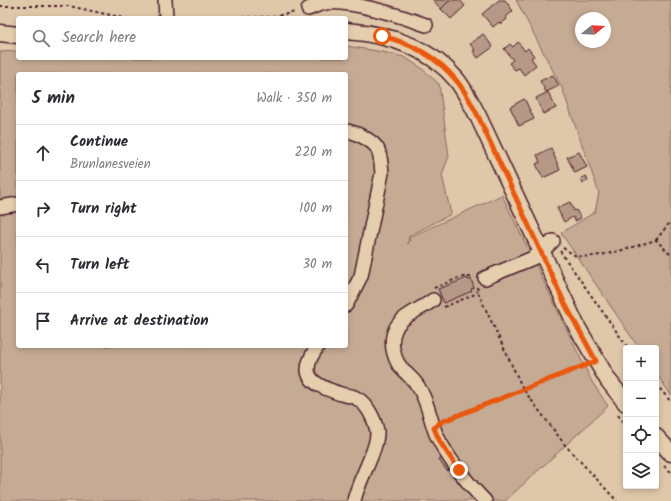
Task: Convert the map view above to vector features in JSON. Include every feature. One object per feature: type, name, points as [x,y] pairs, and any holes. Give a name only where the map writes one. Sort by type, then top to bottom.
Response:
[{"type":"main road","points":[[348,31],[382,36],[408,44],[434,58],[456,79],[478,116],[574,321],[608,380],[623,398]]},
{"type":"main road","points":[[659,440],[671,453]]},
{"type":"lane","points":[[165,0],[166,16]]},
{"type":"lane","points":[[306,9],[325,3],[343,3],[397,15],[426,25]]},
{"type":"lane","points":[[348,132],[362,136],[376,146],[381,158],[382,173],[361,276],[348,301]]},
{"type":"lane","points":[[0,207],[16,204]]},
{"type":"lane","points":[[480,281],[533,258],[553,241]]},
{"type":"lane","points":[[433,300],[416,310],[398,325],[395,329],[392,341],[393,348],[399,364],[420,388],[440,442],[471,486],[485,501]]},
{"type":"lane","points":[[316,348],[311,355],[307,366],[309,376],[315,384],[342,395],[356,398],[365,406],[373,418],[376,431],[376,444],[356,491],[354,501]]},
{"type":"path","points":[[0,6],[69,6],[115,16]]},
{"type":"path","points":[[275,16],[306,9]]},
{"type":"path","points":[[553,241],[558,242],[563,248],[574,254],[590,256],[610,253],[656,240],[671,221]]},
{"type":"path","points":[[656,240],[671,255]]},
{"type":"path","points":[[468,276],[480,281],[477,290],[473,295],[443,307],[433,300],[431,292],[433,288],[461,277],[468,276]]},
{"type":"path","points":[[477,290],[523,389],[565,445],[612,498],[617,501]]},
{"type":"path","points":[[434,428],[449,418],[596,361]]},
{"type":"path","points":[[659,388],[671,402]]},
{"type":"shaded area","points":[[516,0],[671,0],[671,395],[659,377],[659,345],[637,345],[561,233],[595,212],[599,193],[562,88]]},
{"type":"shaded area","points":[[348,46],[404,57],[420,67],[439,84],[449,156],[442,175],[451,214],[409,236],[408,244],[410,237],[502,195],[592,382],[608,406],[505,501],[0,501],[0,52],[16,51],[16,60],[348,60]]},
{"type":"building","points":[[433,0],[450,0],[441,9]]},
{"type":"building","points":[[450,0],[460,0],[465,6],[451,19],[441,9]]},
{"type":"building","points":[[499,0],[505,0],[513,11],[501,24],[499,22],[493,27],[482,14]]},
{"type":"building","points":[[483,34],[493,47],[478,58],[473,51],[475,50],[470,44]]},
{"type":"building","points":[[518,42],[525,51],[528,48],[534,56],[531,58],[536,65],[524,75],[519,68],[515,70],[509,63],[513,60],[504,49],[510,44],[513,47]]},
{"type":"building","points":[[553,75],[559,86],[546,92],[540,81]]},
{"type":"building","points":[[548,92],[556,108],[543,114],[536,98]]},
{"type":"building","points":[[524,99],[534,119],[519,126],[510,107]]},
{"type":"building","points":[[551,148],[560,170],[543,178],[536,164],[540,162],[537,155]]},
{"type":"building","points":[[579,152],[587,167],[575,173],[567,157]]},
{"type":"building","points":[[586,176],[588,181],[583,183],[581,178]]},
{"type":"building","points":[[570,202],[574,211],[576,210],[581,218],[575,221],[573,217],[564,222],[557,208]]},
{"type":"building","points":[[467,278],[468,280],[471,279],[474,288],[471,289],[472,291],[444,303],[438,289]]},
{"type":"building","points":[[445,456],[453,467],[447,471],[439,460]]},
{"type":"route","points":[[382,36],[408,44],[434,58],[456,79],[478,116],[565,304],[596,361],[441,422],[434,428],[436,434],[459,470]]}]
